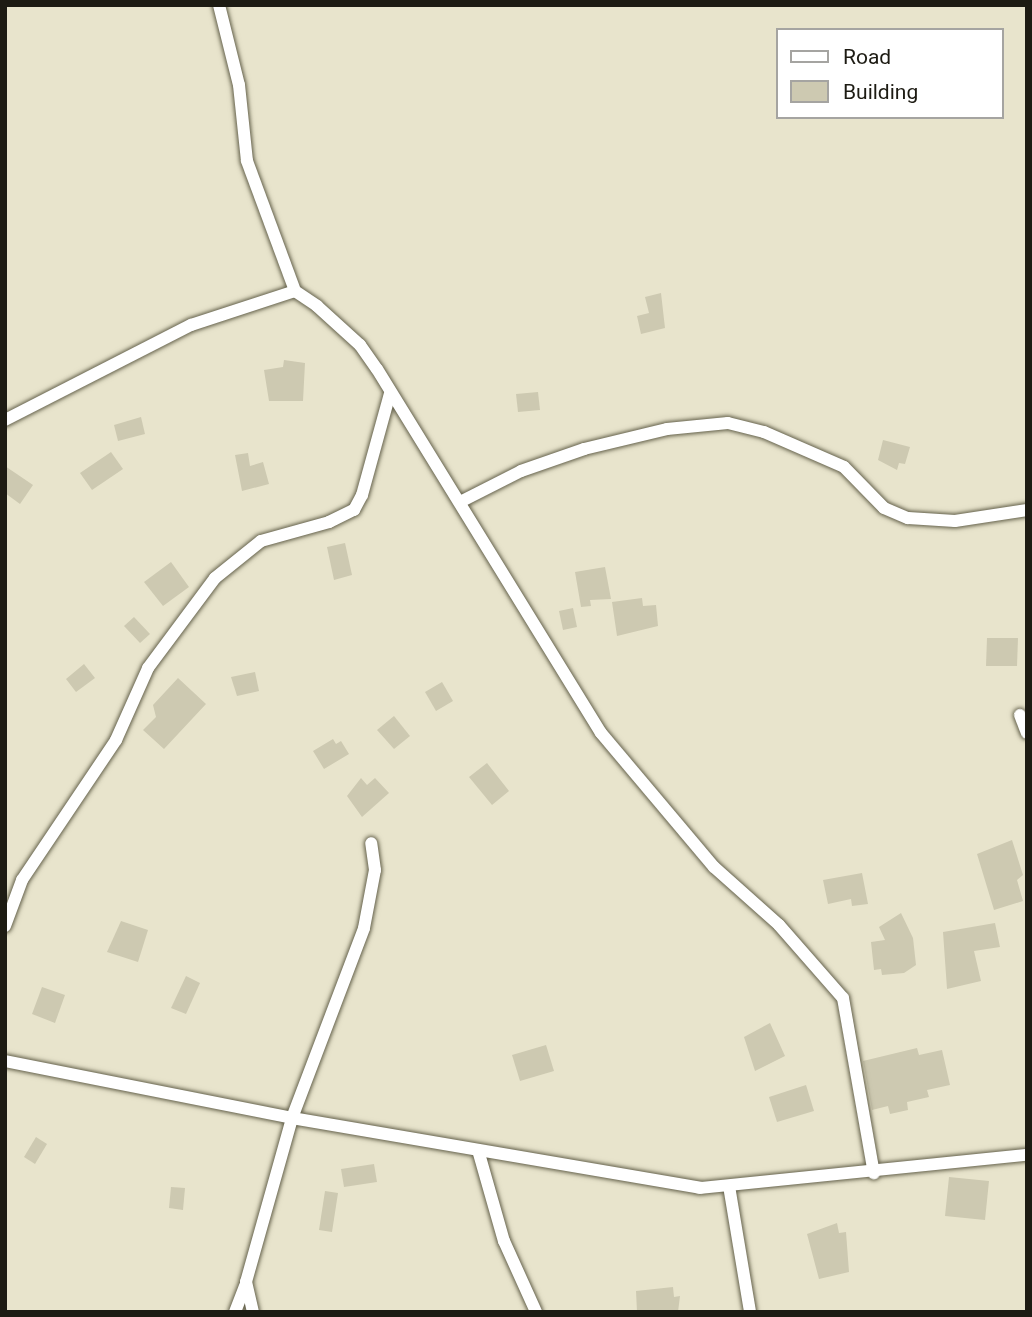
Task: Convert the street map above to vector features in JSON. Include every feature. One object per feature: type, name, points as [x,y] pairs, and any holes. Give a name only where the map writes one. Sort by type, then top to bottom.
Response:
[{"type":"street","points":[[219,5],[239,85],[247,161],[295,291],[360,345],[460,502],[601,733],[714,867],[779,925],[843,998],[874,1173]]},
{"type":"street","points":[[5,420],[191,325],[295,291]]},
{"type":"street","points":[[5,926],[22,880],[116,740],[148,668],[215,578],[261,541],[329,522],[354,510],[362,495],[390,393]]},
{"type":"street","points":[[460,502],[521,471],[584,449],[667,429],[728,423],[764,432],[844,467],[884,508],[908,518],[945,522],[1027,510]]},
{"type":"street","points":[[1020,715],[1027,733]]},
{"type":"street","points":[[235,1312],[292,1118],[364,928],[375,870],[371,843]]},
{"type":"street","points":[[5,1061],[292,1118],[623,1178],[700,1188],[874,1173],[1027,1155]]},
{"type":"street","points":[[478,1150],[505,1241],[536,1312]]},
{"type":"street","points":[[729,1186],[750,1312]]},
{"type":"street","points":[[246,1282],[254,1312]]},
{"type":"building","points":[[661,293],[665,328],[641,334],[637,316],[649,313],[645,297]]},
{"type":"building","points":[[284,360],[305,363],[303,401],[269,401],[264,370],[283,367]]},
{"type":"building","points":[[538,392],[540,410],[518,412],[516,394]]},
{"type":"building","points":[[141,417],[145,434],[118,441],[114,425]]},
{"type":"building","points":[[883,440],[910,447],[905,464],[899,463],[897,470],[878,460]]},
{"type":"building","points":[[111,452],[123,469],[92,490],[80,473]]},
{"type":"building","points":[[248,453],[250,466],[263,462],[269,484],[242,491],[235,455]]},
{"type":"building","points":[[5,466],[33,485],[20,504],[5,493]]},
{"type":"building","points":[[345,543],[352,575],[334,580],[327,547]]},
{"type":"building","points":[[171,562],[189,587],[163,606],[144,582]]},
{"type":"building","points":[[605,567],[611,599],[590,600],[591,606],[581,607],[575,572]]},
{"type":"building","points":[[642,598],[643,606],[656,605],[658,626],[617,636],[612,602]]},
{"type":"building","points":[[573,608],[577,627],[563,630],[559,611]]},
{"type":"building","points":[[134,617],[150,634],[140,643],[124,626]]},
{"type":"building","points":[[987,638],[1018,638],[1017,666],[986,666]]},
{"type":"building","points":[[84,664],[95,678],[76,692],[66,679]]},
{"type":"building","points":[[255,672],[259,691],[237,696],[231,677]]},
{"type":"building","points":[[178,678],[206,704],[164,749],[143,730],[156,717],[153,705]]},
{"type":"building","points":[[442,682],[453,701],[436,711],[425,692]]},
{"type":"building","points":[[394,716],[410,736],[394,749],[377,730]]},
{"type":"building","points":[[333,739],[336,744],[341,741],[349,754],[324,769],[313,751]]},
{"type":"building","points":[[487,763],[509,791],[492,805],[469,777]]},
{"type":"building","points":[[361,778],[367,785],[375,778],[389,793],[362,817],[347,796]]},
{"type":"building","points":[[1012,840],[1023,875],[1017,880],[1023,901],[994,910],[977,854]]},
{"type":"building","points":[[862,873],[868,904],[852,906],[851,899],[828,904],[823,880]]},
{"type":"building","points":[[901,913],[913,938],[916,965],[904,973],[882,975],[881,969],[874,970],[871,942],[885,940],[879,927]]},
{"type":"building","points":[[121,921],[148,930],[138,962],[107,952]]},
{"type":"building","points":[[995,923],[1000,947],[974,951],[981,981],[947,989],[943,932]]},
{"type":"building","points":[[186,976],[200,983],[186,1014],[171,1008]]},
{"type":"building","points":[[42,987],[65,995],[55,1023],[32,1014]]},
{"type":"building","points":[[770,1023],[785,1056],[755,1071],[744,1037]]},
{"type":"building","points":[[546,1045],[554,1071],[520,1081],[512,1055]]},
{"type":"building","points":[[917,1048],[919,1055],[942,1050],[950,1085],[927,1090],[929,1097],[907,1102],[908,1110],[890,1114],[888,1106],[872,1110],[863,1061]]},
{"type":"building","points":[[806,1085],[814,1111],[777,1122],[769,1097]]},
{"type":"building","points":[[36,1137],[47,1144],[35,1164],[24,1157]]},
{"type":"building","points":[[374,1164],[377,1182],[344,1187],[341,1169]]},
{"type":"building","points":[[949,1177],[989,1181],[985,1220],[945,1216]]},
{"type":"building","points":[[171,1187],[185,1188],[183,1210],[169,1208]]},
{"type":"building","points":[[325,1191],[338,1193],[332,1232],[319,1230]]},
{"type":"building","points":[[837,1223],[839,1233],[846,1232],[849,1272],[819,1279],[807,1234]]},
{"type":"building","points":[[673,1287],[674,1297],[680,1296],[678,1312],[637,1312],[636,1291]]}]
